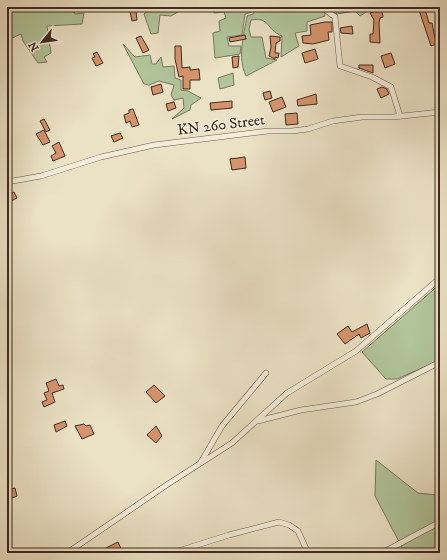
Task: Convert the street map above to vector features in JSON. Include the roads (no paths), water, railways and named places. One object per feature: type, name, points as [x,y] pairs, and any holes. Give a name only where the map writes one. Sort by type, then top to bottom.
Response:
[{"type":"street","points":[[326,7],[327,12],[335,17],[340,66],[372,77],[391,87],[400,116]]},
{"type":"street","name":"KN 260 Street","points":[[7,182],[41,176],[101,157],[154,145],[268,131],[308,129],[333,121],[362,117],[400,116],[440,112]]},
{"type":"street","points":[[68,553],[165,486],[232,443],[287,393],[334,365],[366,343],[440,278]]},
{"type":"street","points":[[257,421],[301,410],[356,402],[377,394],[440,362]]},
{"type":"street","points":[[199,464],[222,426],[266,373]]},
{"type":"street","points":[[172,553],[229,535],[279,522],[289,525],[298,531],[308,553]]},
{"type":"street","points":[[382,553],[440,522]]}]
